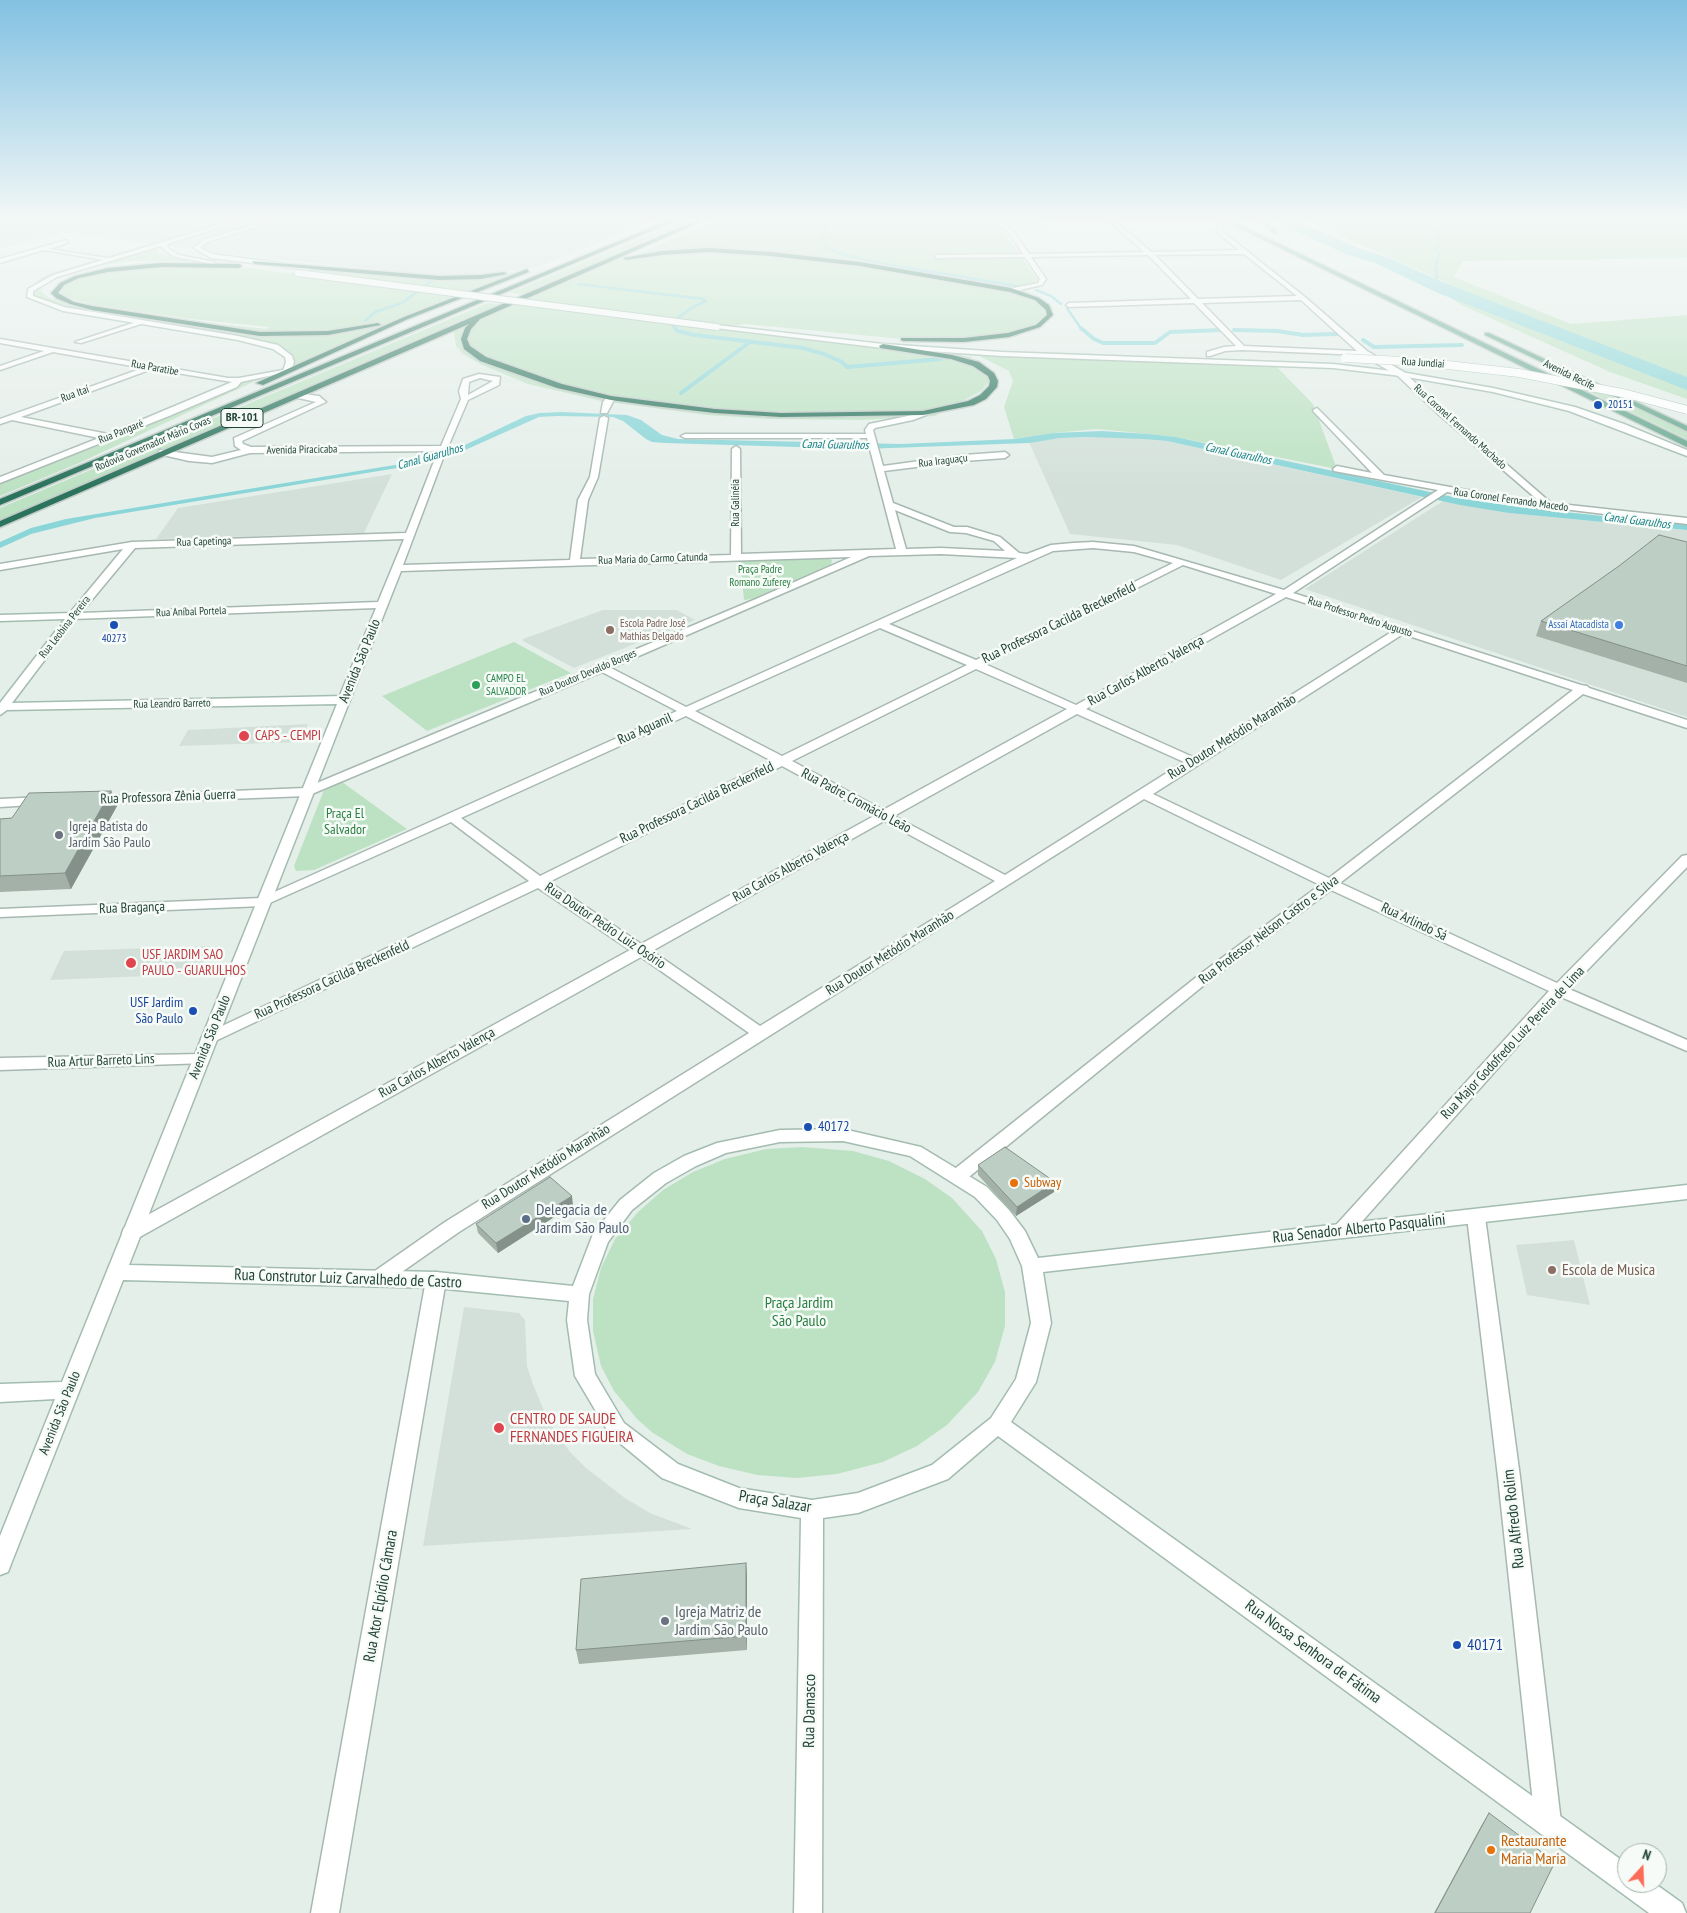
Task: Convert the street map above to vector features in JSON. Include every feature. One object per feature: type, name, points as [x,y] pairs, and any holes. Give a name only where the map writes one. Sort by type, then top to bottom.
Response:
[{"type":"highway","points":[[100,309],[260,334],[328,333],[371,327],[406,318]]},
{"type":"highway","points":[[44,484],[131,441],[428,309]]},
{"type":"highway","name":"Rodovia Governador Mário Covas","points":[[0,502],[461,309]]},
{"type":"highway","name":"Rodovia Governador Mário Covas","points":[[0,524],[493,309]]},
{"type":"highway","points":[[903,339],[964,340],[1009,335],[1038,326],[1050,315],[1048,309]]},
{"type":"highway","points":[[484,313],[465,334],[465,344],[476,354],[502,367],[536,379],[611,398],[698,410],[758,414],[851,415],[923,412],[962,406],[983,397],[993,387],[994,380],[991,375],[980,366],[961,359],[883,346]]},
{"type":"main road","name":"Avenida Recife","points":[[1410,309],[1687,444]]},
{"type":"main road","name":"Avenida Recife","points":[[1478,330],[1687,429]]},
{"type":"street","points":[[61,309],[238,338],[274,347],[288,356],[290,362],[285,372],[239,380]]},
{"type":"street","name":"Rua Jundiaí","points":[[579,309],[883,346],[1002,354],[1333,366],[1401,374],[1493,390],[1572,409],[1621,426],[1687,453]]},
{"type":"street","name":"Rua Jundiaí","points":[[626,309],[726,322],[1002,347],[1420,362],[1519,373],[1603,389],[1687,410]]},
{"type":"street","points":[[1205,309],[1242,348]]},
{"type":"street","name":"Rua Coronel Fernando Machado","points":[[1316,309],[1364,353],[1401,374],[1440,411],[1551,507]]},
{"type":"street","points":[[79,342],[139,323]]},
{"type":"street","name":"Rua Paratibe","points":[[0,341],[220,379],[239,380]]},
{"type":"street","name":"Rua Coronel Fernando Machado","points":[[1210,354],[1224,349],[1242,348],[1364,353]]},
{"type":"street","points":[[0,368],[52,351]]},
{"type":"street","name":"Rua Itaí","points":[[0,422],[151,367]]},
{"type":"street","name":"Rua Pangaré","points":[[0,480],[228,388],[239,380]]},
{"type":"street","points":[[250,450],[239,446],[237,440],[322,402],[316,398],[297,395]]},
{"type":"street","points":[[575,561],[583,500],[594,477],[604,415],[607,402],[611,398]]},
{"type":"street","name":"Avenida São Paulo","points":[[0,1564],[410,536],[440,454],[465,399]]},
{"type":"street","points":[[1317,410],[1381,477]]},
{"type":"street","points":[[902,552],[869,430],[872,426],[910,418],[923,412]]},
{"type":"street","points":[[0,415],[109,437]]},
{"type":"street","points":[[685,436],[873,443]]},
{"type":"street","name":"Rua Galinéia","points":[[736,449],[736,557]]},
{"type":"street","name":"Avenida Piracicaba","points":[[163,452],[212,460],[250,450],[440,454]]},
{"type":"street","name":"Rua Iraguaçu","points":[[880,469],[964,458],[1005,456]]},
{"type":"street","name":"Rua Coronel Fernando Macedo","points":[[1337,468],[1442,491],[1551,507],[1687,521]]},
{"type":"street","name":"Rua Carlos Alberto Valença","points":[[132,1233],[1286,593],[1442,491]]},
{"type":"street","points":[[890,505],[953,530],[967,530],[997,539],[1022,556]]},
{"type":"street","name":"Rua Capetinga","points":[[0,567],[132,545],[410,536]]},
{"type":"street","name":"Rua Leobina Pereira","points":[[1,709],[73,616],[132,545]]},
{"type":"street","name":"Rua Professor Pedro Augusto","points":[[1022,556],[1051,548],[1092,545],[1134,550],[1182,562],[1286,593],[1583,688],[1687,724]]},
{"type":"street","name":"Rua Maria do Carmo Catunda","points":[[397,568],[941,551],[1022,556]]},
{"type":"street","name":"Rua Doutor Devaldo Borges","points":[[307,792],[760,601],[868,553]]},
{"type":"street","name":"Rua Aguanil","points":[[263,902],[881,624],[1022,556]]},
{"type":"street","name":"Rua Professora Cacilda Breckenfeld","points":[[209,1039],[539,882],[1182,562]]},
{"type":"street","name":"Rua Aníbal Portela","points":[[0,618],[382,605]]},
{"type":"street","points":[[881,624],[976,664],[1194,762]]},
{"type":"street","name":"Rua Doutor Metódio Maranhão","points":[[379,1278],[452,1226],[1005,881],[1402,630]]},
{"type":"street","name":"Rua Padre Cromácio Leão","points":[[601,667],[782,761],[1005,881]]},
{"type":"street","name":"Rua Professor Nelson Castro e Silva","points":[[958,1176],[1204,978],[1330,884],[1583,688]]},
{"type":"street","name":"Rua Leandro Barreto","points":[[1,709],[344,700]]},
{"type":"street","name":"Rua Professora Zênia Guerra","points":[[79,800],[307,792]]},
{"type":"street","name":"Rua Arlindo Sá","points":[[1143,794],[1330,884],[1559,990],[1687,1046]]},
{"type":"street","points":[[0,803],[59,801]]},
{"type":"street","name":"Rua Doutor Pedro Luiz Osório","points":[[452,817],[539,882],[760,1033]]},
{"type":"street","name":"Rua Major Godofredo Luiz Pereira de Lima","points":[[1343,1230],[1559,990],[1687,859]]},
{"type":"street","name":"Rua Bragança","points":[[0,913],[263,902]]},
{"type":"street","name":"Rua Artur Barreto Lins","points":[[0,1064],[201,1059]]},
{"type":"street","name":"Praça Salazar","points":[[843,1135],[915,1151],[981,1192],[1003,1215],[1018,1236],[1032,1266],[1041,1323],[1026,1382],[998,1424],[940,1472],[858,1503],[812,1510],[739,1498],[670,1471],[617,1429],[585,1376],[577,1320],[579,1294],[600,1239],[626,1205],[660,1178],[690,1161],[723,1148],[780,1136],[843,1135]]},
{"type":"street","name":"Rua Senador Alberto Pasqualini","points":[[1032,1266],[1687,1192]]},
{"type":"street","name":"Rua Alfredo Rolim","points":[[1476,1216],[1509,1477],[1548,1822]]},
{"type":"street","name":"Rua Construtor Luiz Carvalhedo de Castro","points":[[116,1272],[436,1280],[579,1294]]},
{"type":"street","name":"Rua Ator Elpídio Câmara","points":[[325,1913],[436,1280]]},
{"type":"street","points":[[0,1394],[69,1390]]},
{"type":"street","name":"Rua Nossa Senhora de Fátima","points":[[998,1424],[1617,1873]]},
{"type":"street","name":"Rua Damasco","points":[[808,1913],[812,1510]]},
{"type":"street","points":[[1645,1893],[1672,1913]]},
{"type":"shaded area","points":[[1115,436],[1167,441],[1422,497],[1281,580],[1177,545],[1070,534],[1029,442],[1060,438]]},
{"type":"shaded area","points":[[392,474],[364,533],[156,539],[178,508]]},
{"type":"shaded area","points":[[1443,501],[1509,513],[1687,530],[1687,717],[1305,589]]},
{"type":"shaded area","name":"Escola Padre José Mathias Delgado","points":[[603,610],[677,610],[695,620],[574,668],[523,641],[523,639]]},
{"type":"shaded area","name":"CAPS - CEMPI","points":[[308,724],[300,742],[179,746],[188,730]]},
{"type":"shaded area","name":"USF JARDIM SAO PAULO - GUARULHOS","points":[[210,946],[198,974],[50,980],[64,951]]},
{"type":"shaded area","name":"Escola de Musica","points":[[1574,1240],[1590,1305],[1527,1295],[1516,1245]]},
{"type":"shaded area","name":"CENTRO DE SAUDE FERNANDES FIGUEIRA","points":[[464,1307],[519,1313],[525,1320],[527,1366],[533,1384],[548,1420],[570,1452],[586,1468],[625,1498],[650,1513],[692,1529],[423,1546]]},
{"type":"green space","points":[[83,309],[102,309],[145,317],[267,329],[269,327],[191,319],[124,309],[435,309],[399,318],[289,370],[284,349],[263,340]]},
{"type":"green space","points":[[473,309],[488,309],[0,520],[0,508]]},
{"type":"green space","points":[[494,309],[1052,309],[1048,318],[1038,326],[991,338],[902,339],[745,324],[728,327],[920,349],[971,357],[974,365],[989,376],[988,383],[981,391],[935,416],[862,420],[770,419],[706,415],[601,401],[528,384],[480,364],[463,354],[456,346],[454,333],[460,324]]},
{"type":"green space","points":[[1471,309],[1534,309],[1571,324],[1687,315],[1687,399],[1610,372]]},
{"type":"green space","points":[[975,354],[1276,366],[1313,404],[1337,469],[1176,437],[1097,429],[1014,439],[1004,407],[1013,381],[1009,371]]},
{"type":"green space","points":[[264,377],[79,463],[0,496],[0,483],[244,382]]},
{"type":"green space","points":[[1576,385],[1607,392],[1687,429],[1687,439]]},
{"type":"green space","name":"Praça Padre Romano Zuferey","points":[[825,557],[832,560],[831,565],[752,599],[744,600],[740,558]]},
{"type":"green space","name":"CAMPO EL SALVADOR","points":[[514,642],[571,673],[427,731],[382,696]]},
{"type":"green space","name":"Praça El Salvador","points":[[338,779],[407,829],[314,870],[296,871],[294,866],[326,785]]},
{"type":"green space","name":"Praça Jardim São Paulo","points":[[802,1147],[853,1151],[889,1161],[925,1179],[952,1198],[982,1231],[996,1259],[1005,1292],[1005,1326],[995,1362],[978,1392],[947,1425],[917,1446],[883,1462],[837,1474],[797,1478],[757,1475],[719,1466],[687,1454],[653,1433],[637,1419],[614,1391],[601,1366],[593,1331],[593,1299],[601,1268],[615,1239],[638,1212],[663,1190],[693,1172],[725,1159],[766,1149]]},
{"type":"water","name":"Canal Guarulhos","points":[[562,412],[627,415],[641,420],[662,435],[678,439],[901,444],[1014,439],[1053,433],[1102,431],[1149,434],[1176,437],[1453,497],[1518,507],[1687,525],[1687,530],[1509,513],[1460,505],[1167,441],[1088,437],[1060,438],[1029,443],[863,449],[665,443],[652,442],[646,439],[623,421],[613,417],[557,416],[539,417],[454,455],[427,463],[95,518],[31,534],[0,548],[0,542],[31,528],[66,519],[419,461],[450,452],[526,416]]},
{"type":"building","name":"Assaí Atacadista","points":[[1659,535],[1687,542],[1687,666],[1541,621],[1619,566]]},
{"type":"building","name":"Igreja Batista do Jardim São Paulo","points":[[111,791],[65,873],[0,876],[0,819],[12,818],[29,793]]},
{"type":"building","name":"Subway","points":[[1005,1147],[1055,1182],[1017,1207],[978,1165]]},
{"type":"building","name":"Delegacia de Jardim São Paulo","points":[[550,1177],[572,1196],[496,1243],[476,1224]]},
{"type":"building","name":"Igreja Matriz de Jardim São Paulo","points":[[746,1563],[746,1636],[576,1650],[581,1579]]},
{"type":"building","name":"Restaurante Maria Maria","points":[[1489,1813],[1555,1862],[1530,1913],[1435,1913]]},
{"type":"waterway","points":[[365,321],[375,312],[383,309]]},
{"type":"waterway","points":[[676,330],[671,323],[690,309]]},
{"type":"waterway","points":[[1068,309],[1082,330]]},
{"type":"waterway","points":[[1496,309],[1687,384]]},
{"type":"waterway","points":[[675,328],[677,331],[695,335],[803,348],[824,354],[842,362],[847,367],[941,359]]},
{"type":"waterway","points":[[1081,328],[1094,339],[1103,343],[1155,343],[1170,332],[1222,330]]},
{"type":"waterway","points":[[1234,330],[1277,331],[1303,335],[1337,334]]},
{"type":"waterway","points":[[1363,340],[1374,347],[1462,345]]},
{"type":"waterway","points":[[681,393],[750,342]]},
{"type":"place","name":"20151","points":[[1598,405]]},
{"type":"place","name":"40273","points":[[114,625]]},
{"type":"place","name":"Assaí Atacadista","points":[[1619,625]]},
{"type":"place","name":"Escola Padre José Mathias Delgado","points":[[610,630]]},
{"type":"place","name":"CAMPO EL SALVADOR","points":[[476,685]]},
{"type":"place","name":"CAPS - CEMPI","points":[[244,736]]},
{"type":"place","name":"Igreja Batista do Jardim São Paulo","points":[[59,835]]},
{"type":"place","name":"USF JARDIM SAO PAULO - GUARULHOS","points":[[131,963]]},
{"type":"place","name":"USF Jardim São Paulo","points":[[193,1011]]},
{"type":"place","name":"40172","points":[[808,1127]]},
{"type":"place","name":"Subway","points":[[1014,1183]]},
{"type":"place","name":"Delegacia de Jardim São Paulo","points":[[526,1219]]},
{"type":"place","name":"Escola de Musica","points":[[1552,1270]]},
{"type":"place","name":"CENTRO DE SAUDE FERNANDES FIGUEIRA","points":[[499,1428]]},
{"type":"place","name":"Igreja Matriz de Jardim São Paulo","points":[[665,1621]]},
{"type":"place","name":"40171","points":[[1457,1645]]},
{"type":"place","name":"Restaurante Maria Maria","points":[[1491,1850]]}]
